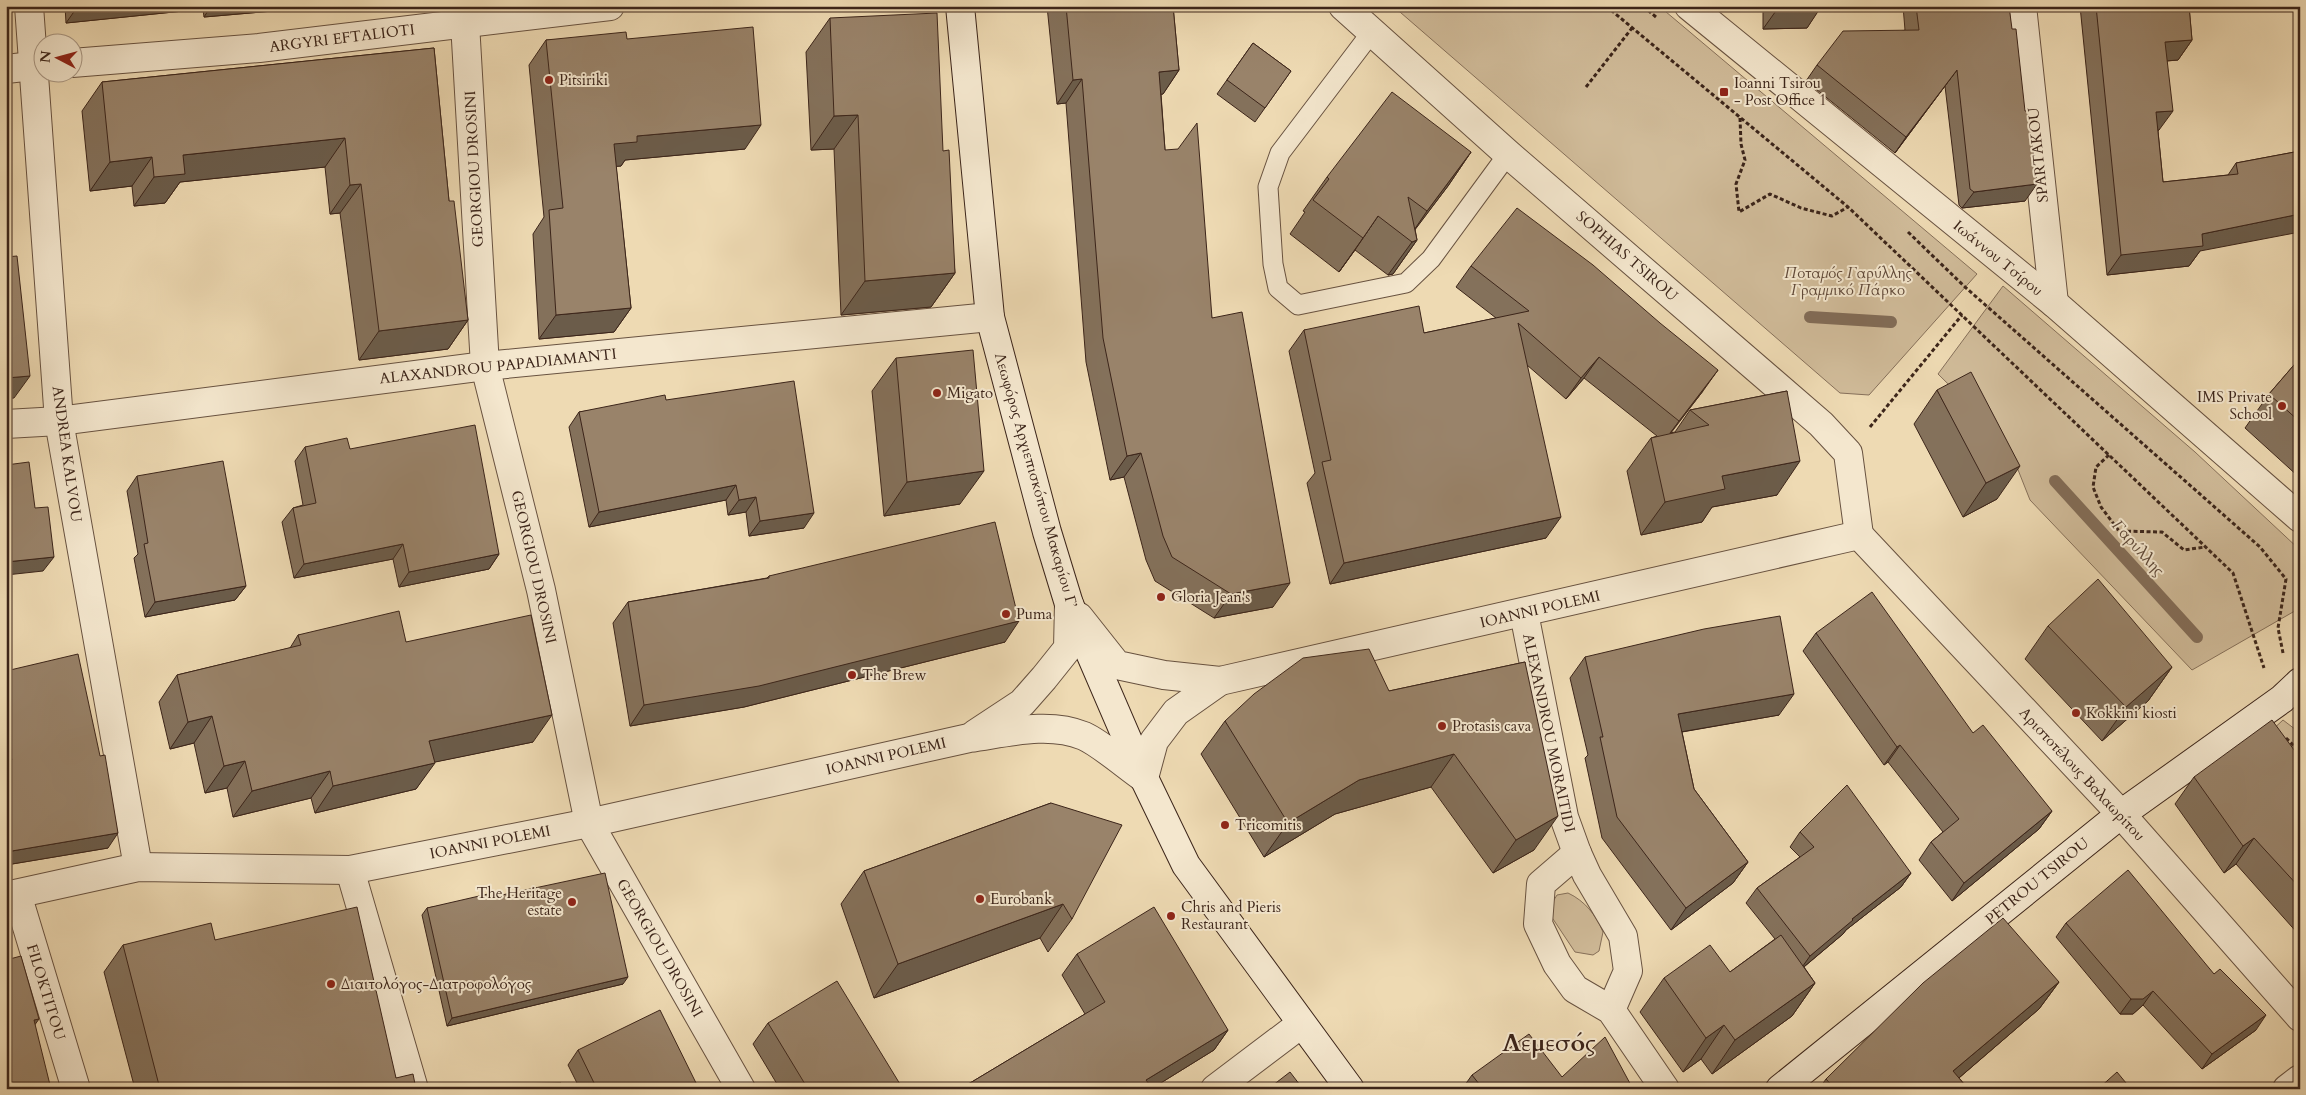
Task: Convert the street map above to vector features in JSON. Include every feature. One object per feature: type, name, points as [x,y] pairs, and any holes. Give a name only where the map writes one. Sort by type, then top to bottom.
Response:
[{"type":"street","name":"ANDREA KALVOU","points":[[29,6],[33,32]]},
{"type":"street","name":"ARGYRI EFTALIOTI","points":[[82,62],[259,48],[465,15],[610,6]]},
{"type":"street","name":"Λεωφόρος Αρχιεπισκόπου Μακαρίου Γ’","points":[[960,6],[990,317],[1047,532],[1069,604],[1144,778],[1186,865],[1350,1089]]},
{"type":"street","name":"SOPHIAS TSIROU","points":[[1342,6],[1508,154],[1822,424],[1848,453]]},
{"type":"street","name":"Ιωάννου Τσίρου","points":[[1689,6],[2054,303],[2300,518]]},
{"type":"street","name":"SPARTAKOU","points":[[2022,6],[2054,303]]},
{"type":"street","name":"GEORGIOU DROSINI","points":[[465,15],[485,366],[541,590],[589,823],[741,1089]]},
{"type":"street","points":[[6,69],[32,67]]},
{"type":"street","name":"ANDREA KALVOU","points":[[39,82],[58,421],[138,867]]},
{"type":"street","name":"ALAXANDROU PAPADIAMANTI","points":[[6,424],[58,421],[485,366],[990,317]]},
{"type":"street","points":[[1848,453],[1859,535]]},
{"type":"street","name":"IOANNI POLEMI","points":[[1069,604],[1117,665],[1164,676],[1220,681],[1859,535]]},
{"type":"street","name":"Αριστοτέλους Βαλαωρίτου","points":[[1859,535],[2120,814],[2300,1017]]},
{"type":"street","name":"IOANNI POLEMI","points":[[969,738],[1022,703],[1068,648],[1069,604]]},
{"type":"street","name":"ALEXANDROU MORAITIDI","points":[[1524,613],[1564,817],[1587,875],[1623,936],[1628,972],[1611,1010]]},
{"type":"street","name":"IOANNI POLEMI","points":[[12,895],[138,867],[350,870],[589,823],[969,738],[1032,729],[1062,731],[1084,737],[1144,778],[1154,741],[1176,712],[1220,681]]},
{"type":"street","name":"PETROU TSIROU","points":[[1780,1089],[2120,814],[2282,699],[2300,682]]},
{"type":"street","name":"ALEXANDROU MORAITIDI","points":[[1577,853],[1541,884],[1538,924],[1557,964],[1575,988],[1611,1010],[1665,1089]]},
{"type":"street","points":[[350,870],[414,1089]]},
{"type":"street","name":"FILOKTITOU","points":[[12,895],[76,1089]]},
{"type":"street","points":[[1215,1089],[1301,1024]]},
{"type":"street","points":[[2287,1089],[2300,1079]]},
{"type":"lane","points":[[1371,33],[1280,153],[1268,187],[1273,264],[1278,288],[1298,305],[1406,282],[1431,259],[1508,154]]},
{"type":"path","points":[[1606,6],[1848,207],[2233,572],[2266,673]]},
{"type":"path","points":[[1643,6],[1658,19]]},
{"type":"path","points":[[1586,87],[1632,28]]},
{"type":"path","points":[[1740,118],[1741,144],[1745,160],[1736,184],[1739,212],[1770,194],[1801,208],[1832,216],[1848,207]]},
{"type":"path","points":[[1902,228],[2260,547],[2286,579],[2278,628],[2284,655]]},
{"type":"path","points":[[1848,453],[1962,315]]},
{"type":"path","points":[[2109,455],[2096,466],[2093,487],[2101,507],[2119,531],[2162,532],[2184,550],[2205,547]]},
{"type":"green space","name":"Ποταμός Γαρύλλης Γραμμικό Πάρκο","points":[[1393,6],[1659,6],[1977,274],[1869,395],[1840,393]]},
{"type":"green space","points":[[2003,286],[2195,452],[2300,550],[2300,608],[2192,670],[2030,500],[2007,442],[1938,374]]},
{"type":"green space","points":[[2283,720],[2300,733],[2300,800],[2258,743]]},
{"type":"green space","points":[[1568,893],[1580,900],[1589,909],[1603,932],[1599,951],[1593,955],[1575,952],[1551,916],[1552,903],[1557,895]]},
{"type":"building","points":[[1066,6],[1173,6],[1179,70],[1159,72],[1165,150],[1178,149],[1197,123],[1212,318],[1242,312],[1290,583],[1231,594],[1172,557],[1163,536],[1141,453],[1127,456],[1103,338],[1082,79],[1073,80]]},
{"type":"building","points":[[1778,6],[1821,6],[1821,7],[1778,8]]},
{"type":"building","points":[[1916,6],[2009,6],[2012,29],[2016,29],[2025,111],[2028,111],[2037,184],[1974,192],[1970,189],[1957,70],[1906,137],[1817,65],[1843,31],[1919,30]]},
{"type":"building","points":[[2096,6],[2189,6],[2192,40],[2165,42],[2173,111],[2156,112],[2163,182],[2238,174],[2236,163],[2300,151],[2300,214],[2202,234],[2203,246],[2121,255]]},
{"type":"building","points":[[937,13],[943,151],[949,150],[955,273],[865,281],[858,115],[834,116],[830,18]]},
{"type":"building","points":[[753,27],[761,125],[637,136],[637,142],[614,144],[631,308],[556,315],[549,210],[563,208],[546,40],[626,32],[627,39]]},
{"type":"building","points":[[1253,43],[1291,71],[1265,108],[1227,80]]},
{"type":"building","points":[[434,48],[449,201],[454,201],[468,320],[379,331],[361,184],[350,185],[345,138],[183,155],[185,174],[154,177],[152,157],[110,162],[102,82]]},
{"type":"building","points":[[1392,92],[1471,152],[1427,211],[1408,197],[1417,240],[1412,242],[1378,216],[1363,238],[1313,200],[1329,179],[1327,177]]},
{"type":"building","points":[[1517,208],[1593,265],[1718,370],[1679,421],[1599,357],[1581,378],[1518,323],[1561,517],[1344,563],[1322,462],[1331,460],[1304,330],[1419,306],[1424,333],[1529,311],[1471,266]]},
{"type":"building","points":[[17,256],[30,376],[6,378],[6,257]]},
{"type":"building","points":[[973,350],[984,471],[907,482],[896,358]]},
{"type":"building","points":[[2300,358],[2300,422],[2269,394]]},
{"type":"building","points":[[1971,372],[2020,466],[1986,483],[1937,390]]},
{"type":"building","points":[[794,381],[814,513],[760,521],[756,497],[739,500],[736,485],[599,512],[579,412],[665,395],[666,400]]},
{"type":"building","points":[[1787,391],[1800,461],[1722,476],[1725,489],[1665,502],[1651,438],[1709,425],[1690,410]]},
{"type":"building","points":[[475,425],[499,554],[409,572],[403,544],[304,564],[293,508],[316,503],[305,447],[347,438],[350,449]]},
{"type":"building","points":[[223,461],[246,586],[155,602],[144,544],[148,543],[137,476]]},
{"type":"building","points":[[29,462],[35,508],[48,507],[54,557],[6,562],[6,465]]},
{"type":"building","points":[[995,522],[1019,621],[759,686],[644,705],[628,602],[769,578],[769,576]]},
{"type":"building","points":[[2098,579],[2172,667],[2126,707],[2048,626]]},
{"type":"building","points":[[1872,592],[1973,733],[1983,725],[2052,811],[1964,883],[1931,842],[1959,819],[1900,745],[1897,747],[1816,633]]},
{"type":"building","points":[[399,611],[406,642],[531,615],[552,715],[429,741],[435,763],[333,786],[330,771],[252,791],[245,761],[224,766],[212,716],[188,722],[177,675],[301,645],[298,635]]},
{"type":"building","points":[[1780,616],[1794,694],[1678,714],[1694,789],[1748,862],[1686,908],[1617,817],[1600,737],[1603,737],[1585,657],[1704,629]]},
{"type":"building","points":[[1369,649],[1389,691],[1525,662],[1558,816],[1516,840],[1454,754],[1359,780],[1288,823],[1225,721],[1254,694],[1303,658]]},
{"type":"building","points":[[78,654],[100,756],[105,755],[118,833],[6,852],[6,761],[12,760],[6,737],[6,671]]},
{"type":"building","points":[[2272,720],[2300,758],[2300,888],[2254,838],[2243,846],[2194,777]]},
{"type":"building","points":[[1847,785],[1911,873],[1852,919],[1810,956],[1757,888],[1814,847],[1800,832]]},
{"type":"building","points":[[1051,803],[1122,825],[1072,919],[1063,904],[898,964],[864,871]]},
{"type":"building","points":[[2128,870],[2214,974],[2220,969],[2266,1015],[2212,1054],[2153,991],[2143,999],[2131,999],[2066,923]]},
{"type":"building","points":[[605,873],[628,977],[452,1018],[427,908],[501,891],[502,895]]},
{"type":"building","points":[[357,907],[396,1078],[413,1074],[416,1089],[160,1089],[123,945],[211,923],[215,940]]},
{"type":"building","points":[[1154,907],[1228,1030],[1146,1080],[1149,1084],[1142,1089],[960,1089],[1105,1002],[1077,954]]},
{"type":"building","points":[[2003,918],[2059,982],[1953,1071],[1964,1084],[1959,1089],[1835,1089],[1826,1079],[1923,983]]},
{"type":"building","points":[[1781,935],[1815,983],[1735,1040],[1724,1025],[1706,1038],[1664,978],[1710,945],[1730,972]]},
{"type":"building","points":[[21,956],[39,1019],[34,1020],[51,1089],[6,1089],[6,960]]},
{"type":"building","points":[[837,981],[903,1089],[808,1089],[768,1023]]},
{"type":"building","points":[[660,1010],[699,1089],[597,1089],[578,1050]]},
{"type":"building","points":[[1529,1034],[1562,1077],[1605,1037],[1633,1089],[1483,1089],[1472,1075]]},
{"type":"building","points":[[1290,1072],[1303,1089],[1268,1089]]},
{"type":"building","points":[[2117,1072],[2131,1089],[2098,1089]]},
{"type":"building","points":[[561,1083],[561,1089],[507,1089],[507,1084]]},
{"type":"waterway","name":"Γαρύλλης","points":[[1810,317],[1891,322]]},
{"type":"waterway","name":"Γαρύλλης","points":[[2055,481],[2197,637]]},
{"type":"place","name":"Pitsiriki","points":[[549,80]]},
{"type":"place","name":"Ioanni Tsirou - Post Office 1","points":[[1724,92]]},
{"type":"place","name":"Migato","points":[[937,393]]},
{"type":"place","name":"IMS Private School","points":[[2282,406]]},
{"type":"place","name":"Gloria Jean's","points":[[1161,597]]},
{"type":"place","name":"Puma","points":[[1006,614]]},
{"type":"place","name":"The Brew","points":[[852,675]]},
{"type":"place","name":"Kokkini kiosti","points":[[2076,713]]},
{"type":"place","name":"Protasis cava","points":[[1442,726]]},
{"type":"place","name":"Tricomitis","points":[[1225,825]]},
{"type":"place","name":"Eurobank","points":[[980,899]]},
{"type":"place","name":"The Heritage estate","points":[[572,902]]},
{"type":"place","name":"Chris and Pieris Restaurant","points":[[1171,916]]},
{"type":"place","name":"Διαιτολόγος-Διατροφολόγος","points":[[331,984]]},
{"type":"district","name":"Λεμεσός","points":[[1549,1043]]}]
